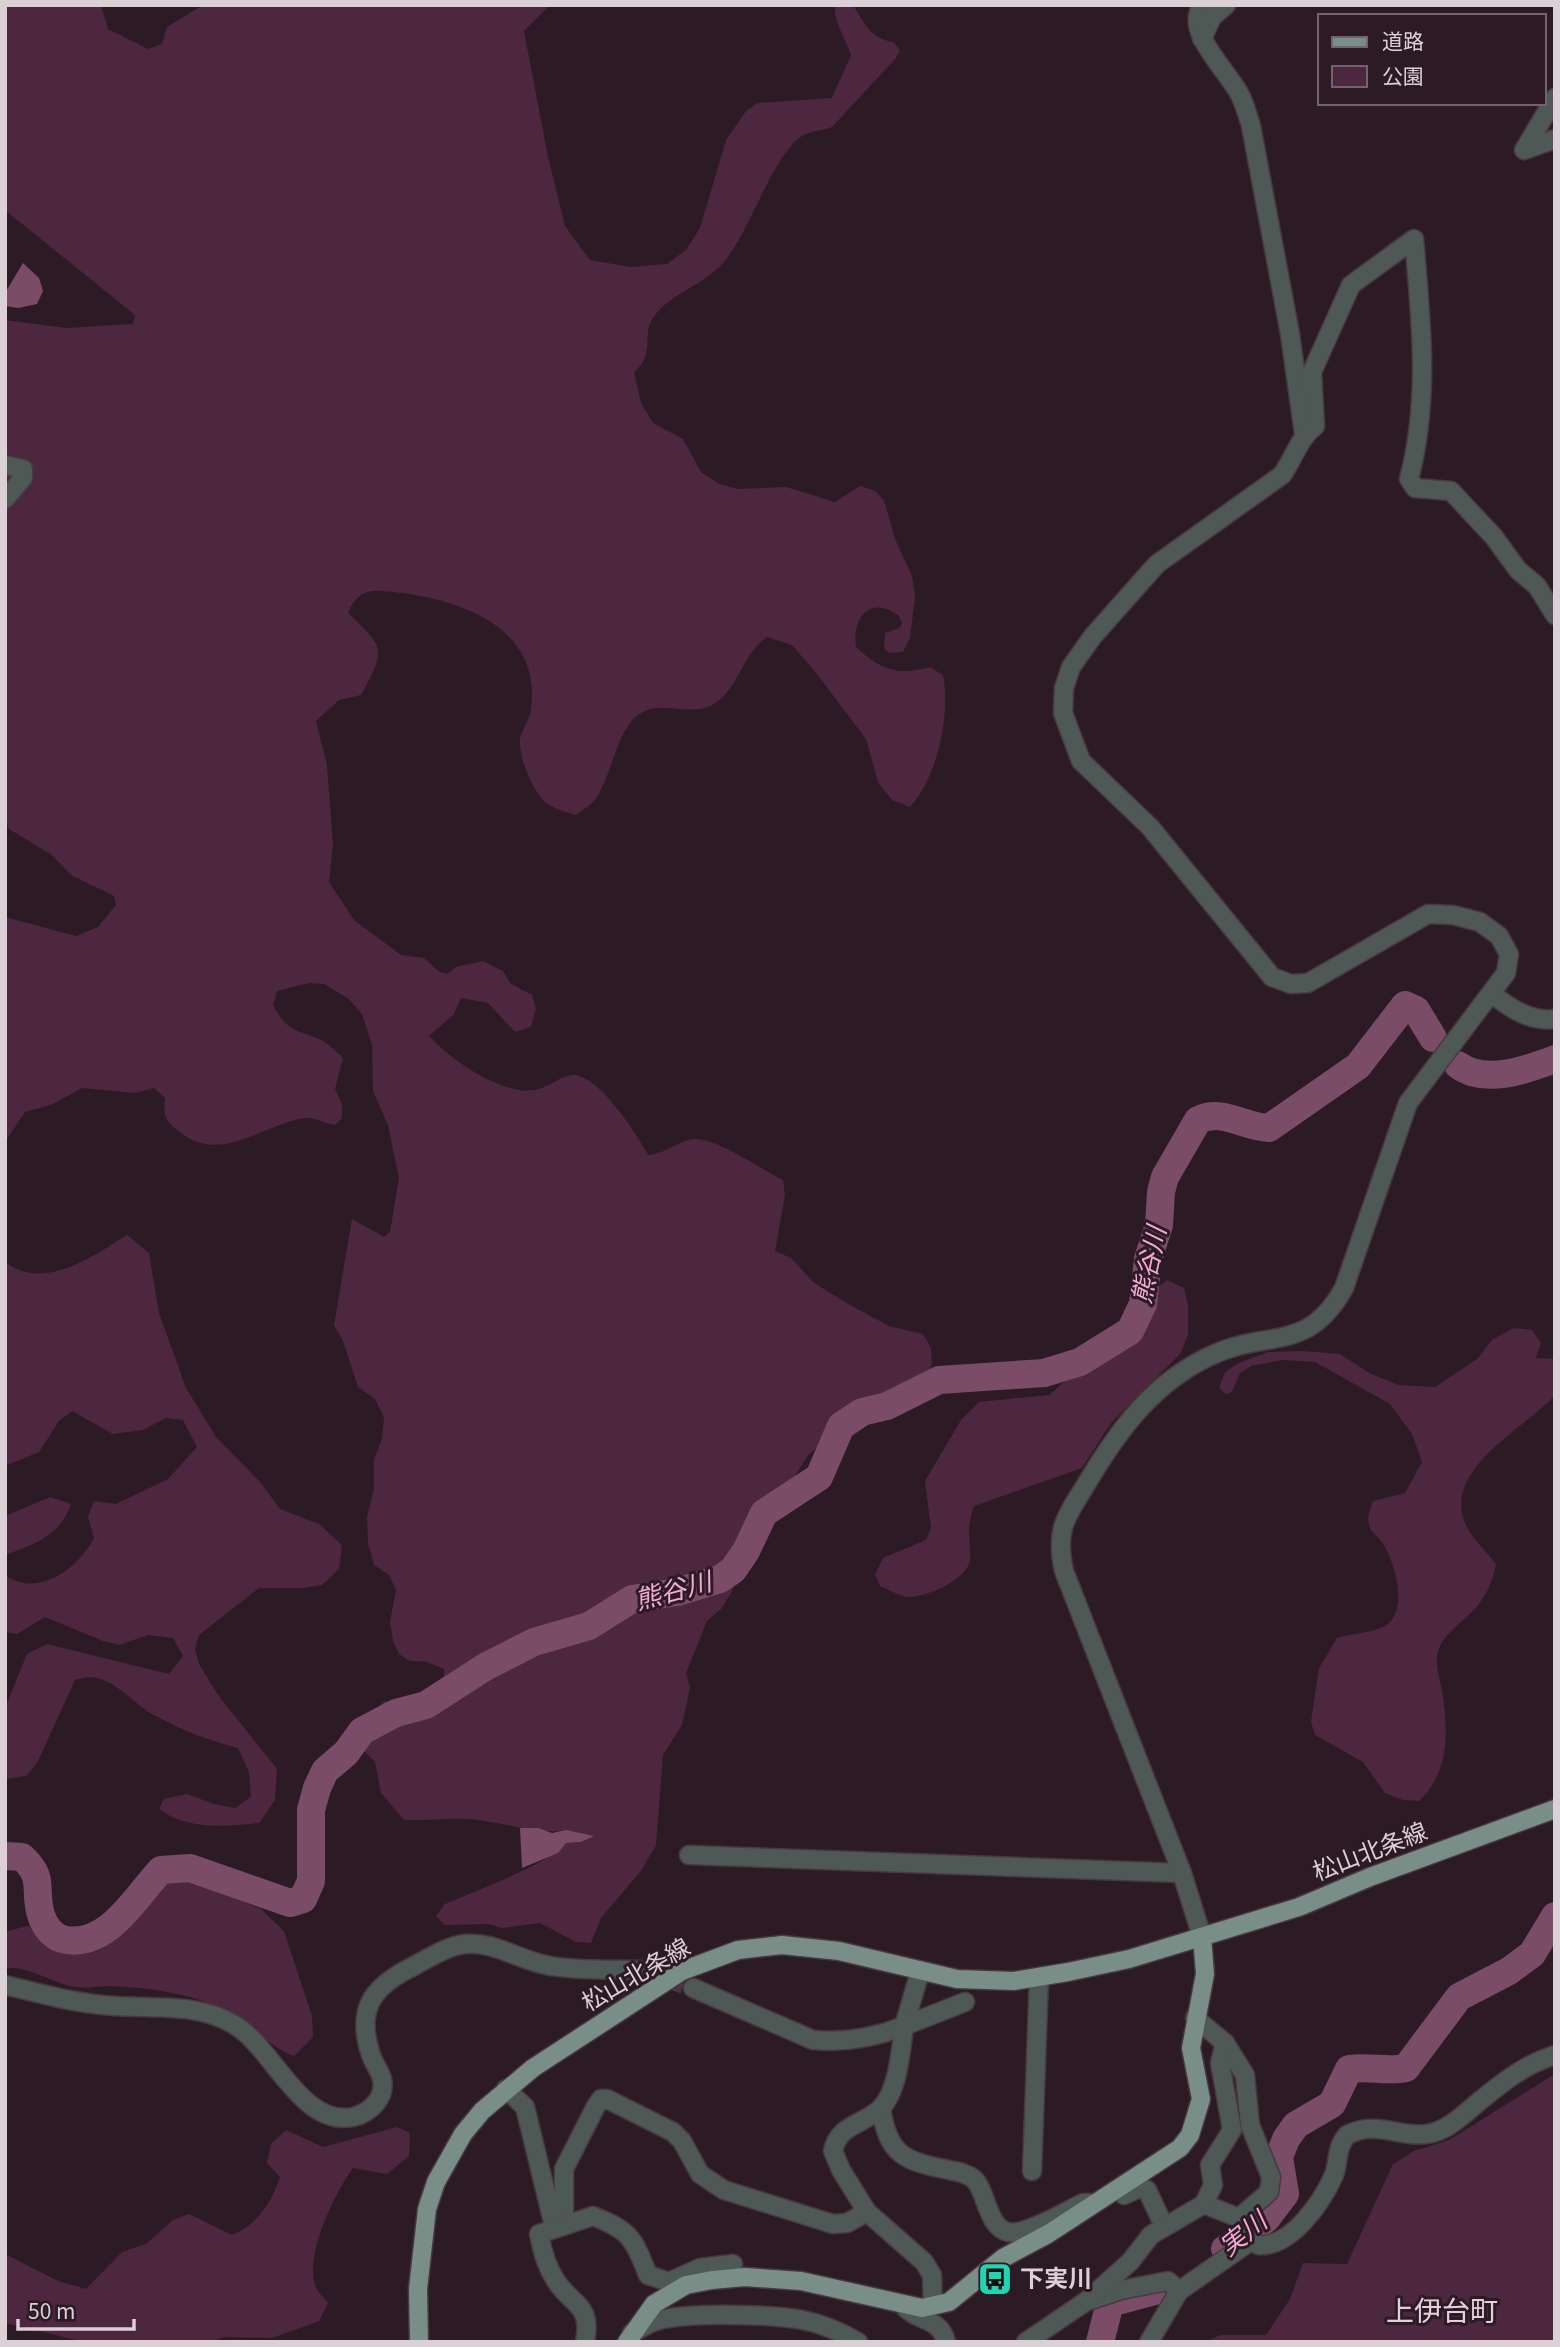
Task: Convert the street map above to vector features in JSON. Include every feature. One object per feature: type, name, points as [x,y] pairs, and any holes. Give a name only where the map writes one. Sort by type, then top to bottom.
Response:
[{"type":"main road","name":"松山北条線","points":[[419,2342],[422,2245],[427,2209],[436,2182],[463,2134],[506,2089],[633,2000],[682,1971],[738,1950],[782,1945],[839,1951],[920,1972],[992,1983],[1039,1977],[1129,1959],[1298,1908],[1370,1877],[1555,1809]]},
{"type":"main road","points":[[630,2337],[654,2304],[684,2281],[745,2277],[801,2281],[922,2308],[949,2302],[1003,2258],[1048,2235],[1180,2148],[1191,2136],[1200,2099],[1191,2048],[1205,1974],[1202,1937]]},
{"type":"street","points":[[1202,1937],[1182,1873],[1069,1584],[1059,1549],[1061,1528],[1105,1452],[1133,1413],[1157,1390],[1207,1357],[1233,1346],[1307,1330],[1332,1310],[1344,1288],[1408,1104],[1507,973],[1509,954],[1499,936],[1480,922],[1453,915],[1428,914],[1308,982],[1291,984],[1272,976],[1150,827],[1081,761],[1070,738],[1063,713],[1064,688],[1071,667],[1093,636],[1157,564],[1282,475],[1294,458],[1304,434],[1290,334],[1251,126],[1240,94],[1202,39],[1198,12],[1203,5]]},
{"type":"street","points":[[1202,39],[1212,18],[1226,5]]},
{"type":"street","points":[[1555,98],[1524,150],[1555,139]]},
{"type":"street","points":[[1304,434],[1315,426],[1312,372],[1351,285],[1414,239],[1421,325],[1422,407],[1418,445],[1409,479],[1415,488],[1451,491],[1494,537],[1518,570],[1537,586],[1555,615]]},
{"type":"street","points":[[5,465],[23,470],[23,478],[5,499]]},
{"type":"street","points":[[1492,994],[1510,1008],[1527,1016],[1555,1019]]},
{"type":"street","points":[[689,1855],[1182,1873]]},
{"type":"street","points":[[5,1985],[73,2001],[186,2009],[213,2014],[250,2037],[310,2106],[331,2116],[349,2118],[363,2114],[376,2104],[382,2092],[382,2079],[365,2038],[364,2019],[371,2000],[379,1988],[436,1955],[464,1944],[489,1946],[550,1966],[641,1970]]},
{"type":"street","points":[[920,1972],[904,2026],[898,2074],[881,2108],[840,2133],[833,2151],[841,2170],[867,2212],[924,2262],[932,2275],[933,2306]]},
{"type":"street","points":[[1032,2171],[1039,1977]]},
{"type":"street","points":[[694,1988],[813,2040],[859,2040],[904,2026],[965,2001]]},
{"type":"street","points":[[1149,2342],[1175,2287],[1245,2229],[1269,2192],[1271,2177],[1250,2125],[1245,2075],[1225,2043],[1195,2018]]},
{"type":"street","points":[[1026,2342],[1084,2302],[1130,2262],[1143,2241],[1164,2225],[1204,2204],[1213,2185],[1210,2165],[1232,2130],[1220,2063],[1225,2043]]},
{"type":"street","points":[[1204,2204],[1245,2229],[1264,2246],[1275,2242],[1286,2237],[1306,2219],[1334,2174],[1336,2155],[1347,2135],[1370,2126],[1431,2133],[1449,2126],[1515,2073],[1538,2060],[1555,2055]]},
{"type":"street","points":[[506,2089],[525,2107],[559,2226]]},
{"type":"street","points":[[559,2226],[564,2169],[601,2099],[607,2099],[673,2132],[682,2141],[700,2174],[724,2190],[833,2224],[847,2223],[867,2212]]},
{"type":"street","points":[[881,2108],[890,2144],[901,2156],[964,2173],[975,2180],[1000,2228],[1007,2232],[1021,2233],[1083,2203],[1095,2203]]},
{"type":"street","points":[[1121,2188],[1124,2195],[1142,2187],[1147,2190],[1164,2225]]},
{"type":"street","points":[[585,2342],[587,2320],[583,2309],[557,2283],[543,2257],[539,2234],[593,2216],[621,2228],[636,2245],[648,2275],[668,2282],[684,2281],[700,2268],[733,2264]]},
{"type":"street","points":[[1084,2302],[1121,2290],[1175,2287]]},
{"type":"street","points":[[902,2304],[910,2314],[937,2323],[943,2330],[946,2342]]},
{"type":"street","points":[[630,2337],[656,2321],[687,2317],[773,2318],[802,2320],[840,2332],[858,2342]]},
{"type":"green space","points":[[5,5],[101,5],[108,29],[148,49],[162,44],[167,27],[203,5],[550,5],[524,31],[548,157],[565,226],[590,260],[630,267],[667,264],[686,250],[700,228],[726,140],[746,111],[758,103],[832,98],[851,55],[838,24],[835,5],[853,5],[873,34],[893,42],[900,50],[896,58],[832,127],[806,134],[784,155],[743,232],[723,263],[662,307],[655,315],[648,330],[645,357],[634,372],[641,403],[653,423],[683,439],[701,472],[719,484],[738,489],[786,487],[835,502],[860,486],[875,491],[884,500],[895,539],[912,576],[915,597],[910,638],[903,652],[889,653],[884,648],[885,633],[900,628],[902,623],[899,616],[889,610],[872,608],[860,618],[856,647],[873,661],[890,669],[908,671],[930,667],[943,675],[945,691],[940,745],[928,780],[910,807],[892,800],[878,782],[866,739],[817,674],[792,645],[767,637],[751,653],[720,700],[702,709],[649,709],[633,720],[593,802],[576,815],[546,803],[536,790],[524,764],[520,739],[531,709],[531,681],[524,657],[510,638],[491,622],[469,610],[445,602],[394,592],[372,591],[361,595],[348,613],[375,642],[378,657],[375,667],[361,695],[339,700],[316,721],[327,765],[333,844],[329,882],[354,920],[401,955],[424,958],[438,971],[447,974],[456,967],[483,961],[503,971],[511,984],[532,995],[536,1009],[531,1027],[515,1032],[488,1003],[461,998],[454,1014],[429,1036],[465,1066],[497,1084],[513,1089],[542,1088],[566,1076],[582,1077],[610,1100],[648,1155],[688,1140],[704,1140],[715,1143],[783,1180],[785,1195],[775,1251],[791,1258],[814,1283],[850,1305],[889,1326],[923,1334],[931,1348],[932,1365],[921,1384],[854,1417],[808,1455],[792,1481],[771,1504],[731,1593],[722,1608],[707,1621],[686,1673],[690,1687],[682,1725],[663,1755],[656,1845],[641,1871],[601,1918],[591,1943],[576,1942],[540,1923],[502,1928],[489,1924],[445,1925],[436,1916],[445,1904],[528,1868],[558,1851],[566,1843],[582,1842],[566,1830],[542,1831],[476,1820],[404,1820],[381,1793],[375,1762],[353,1740],[365,1721],[384,1701],[416,1704],[434,1698],[440,1691],[444,1669],[427,1662],[410,1661],[399,1654],[393,1641],[390,1622],[396,1590],[389,1575],[374,1565],[368,1543],[367,1517],[374,1489],[374,1459],[382,1439],[384,1417],[375,1399],[358,1387],[343,1341],[334,1325],[352,1219],[384,1237],[390,1232],[399,1178],[388,1125],[373,1091],[372,1045],[362,1014],[349,999],[324,984],[309,983],[277,991],[273,1005],[288,1025],[324,1042],[343,1058],[335,1089],[342,1104],[342,1118],[335,1125],[304,1118],[242,1140],[212,1145],[196,1142],[171,1125],[164,1110],[165,1098],[154,1088],[135,1093],[82,1088],[53,1104],[25,1112],[5,1142],[5,917],[76,936],[98,927],[116,905],[114,896],[71,875],[52,855],[9,829],[5,819],[5,320],[66,328],[133,324],[135,315],[5,210]]},
{"type":"green space","points":[[127,1235],[149,1253],[159,1313],[186,1388],[216,1437],[261,1483],[280,1509],[319,1524],[342,1545],[339,1569],[322,1585],[259,1588],[199,1635],[195,1649],[199,1664],[218,1695],[277,1769],[275,1800],[259,1823],[220,1826],[194,1824],[170,1816],[159,1809],[164,1799],[187,1794],[235,1808],[251,1797],[249,1772],[238,1748],[196,1735],[166,1721],[146,1710],[118,1688],[98,1678],[75,1680],[37,1763],[26,1776],[5,1779],[5,1708],[27,1654],[47,1644],[169,1674],[183,1656],[173,1638],[148,1635],[119,1645],[45,1617],[17,1634],[5,1632],[5,1575],[18,1582],[31,1584],[44,1582],[68,1569],[94,1538],[88,1517],[94,1501],[116,1504],[168,1479],[197,1447],[183,1420],[166,1418],[143,1430],[113,1434],[72,1411],[59,1421],[39,1452],[5,1466],[5,1262],[20,1270],[52,1272],[84,1261]]},
{"type":"green space","points":[[1167,1280],[1184,1288],[1188,1306],[1188,1334],[1181,1353],[1111,1423],[1082,1468],[974,1506],[969,1529],[970,1560],[962,1574],[944,1587],[923,1595],[906,1597],[880,1586],[875,1574],[883,1558],[926,1540],[931,1528],[925,1481],[961,1420],[979,1402],[1049,1395],[1138,1319],[1153,1292]]},
{"type":"green space","points":[[1514,1328],[1532,1330],[1541,1343],[1536,1358],[1555,1359],[1555,1395],[1490,1452],[1475,1468],[1465,1486],[1461,1505],[1466,1525],[1496,1564],[1490,1585],[1482,1599],[1447,1635],[1439,1650],[1437,1666],[1446,1735],[1437,1776],[1419,1801],[1403,1800],[1385,1793],[1363,1762],[1315,1735],[1311,1722],[1319,1668],[1337,1638],[1385,1626],[1397,1610],[1398,1587],[1392,1564],[1384,1545],[1370,1528],[1368,1517],[1373,1501],[1405,1493],[1422,1462],[1412,1434],[1390,1404],[1315,1362],[1282,1360],[1251,1366],[1240,1373],[1232,1392],[1226,1394],[1219,1388],[1225,1372],[1239,1363],[1268,1352],[1304,1351],[1340,1354],[1371,1374],[1399,1385],[1435,1387],[1477,1359],[1493,1339]]},
{"type":"green space","points":[[50,1497],[71,1504],[60,1524],[45,1537],[5,1555],[5,1516]]},
{"type":"green space","points":[[185,1878],[261,1909],[284,1931],[312,2016],[313,2037],[294,2056],[276,2047],[224,2010],[196,1999],[138,1988],[77,1987],[23,1969],[5,1968],[5,1932],[26,1926],[64,1930],[89,1928],[125,1909],[161,1880]]},
{"type":"green space","points":[[1555,2074],[1555,2342],[1206,2342],[1220,2335],[1266,2335],[1290,2299],[1303,2263],[1347,2264],[1393,2164],[1414,2151],[1449,2140]]},
{"type":"green space","points":[[397,2127],[410,2133],[409,2156],[387,2174],[353,2168],[330,2208],[314,2257],[316,2287],[328,2303],[319,2321],[272,2338],[225,2337],[209,2342],[85,2342],[5,2323],[5,2233],[7,2255],[58,2281],[86,2289],[122,2252],[146,2244],[173,2220],[189,2214],[232,2235],[249,2225],[268,2204],[280,2177],[267,2163],[271,2144],[286,2130],[323,2147]]},
{"type":"shaded area","points":[[23,263],[39,278],[43,291],[37,304],[18,308],[5,306],[5,293]]},
{"type":"shaded area","points":[[520,1828],[538,1828],[552,1833],[566,1830],[594,1836],[581,1842],[566,1843],[558,1853],[522,1868]]},
{"type":"waterway","name":"熊谷川","points":[[5,1856],[22,1857],[29,1865],[36,1878],[39,1906],[47,1928],[66,1940],[81,1940],[108,1928],[161,1870],[190,1868],[290,1903],[303,1899],[311,1881],[311,1810],[317,1788],[325,1771],[346,1753],[362,1731],[396,1713],[426,1705],[485,1667],[534,1642],[589,1626],[632,1599],[677,1592],[720,1579],[733,1570],[746,1551],[764,1513],[819,1477],[841,1426],[862,1412],[887,1406],[939,1380],[1044,1373],[1080,1362],[1130,1331],[1143,1304],[1148,1259],[1159,1225],[1161,1192],[1165,1177],[1198,1120],[1225,1117],[1269,1128],[1358,1066],[1405,1005],[1416,1010],[1433,1038]]},
{"type":"waterway","name":"熊谷川","points":[[1458,1065],[1469,1071],[1493,1075],[1519,1071],[1555,1059]]},
{"type":"waterway","name":"実川","points":[[1225,2249],[1266,2219],[1285,2194],[1279,2157],[1286,2139],[1296,2125],[1332,2104],[1349,2069],[1406,2068],[1459,1997],[1509,1971],[1532,1954],[1555,1916]]},
{"type":"waterway","name":"実川","points":[[1100,2342],[1110,2303],[1162,2289]]},
{"type":"tunnel","points":[[641,1970],[693,1988]]},
{"type":"place","name":"下実川","points":[[995,2279]]},
{"type":"district","name":"上伊台町","points":[[1442,2311]]}]
